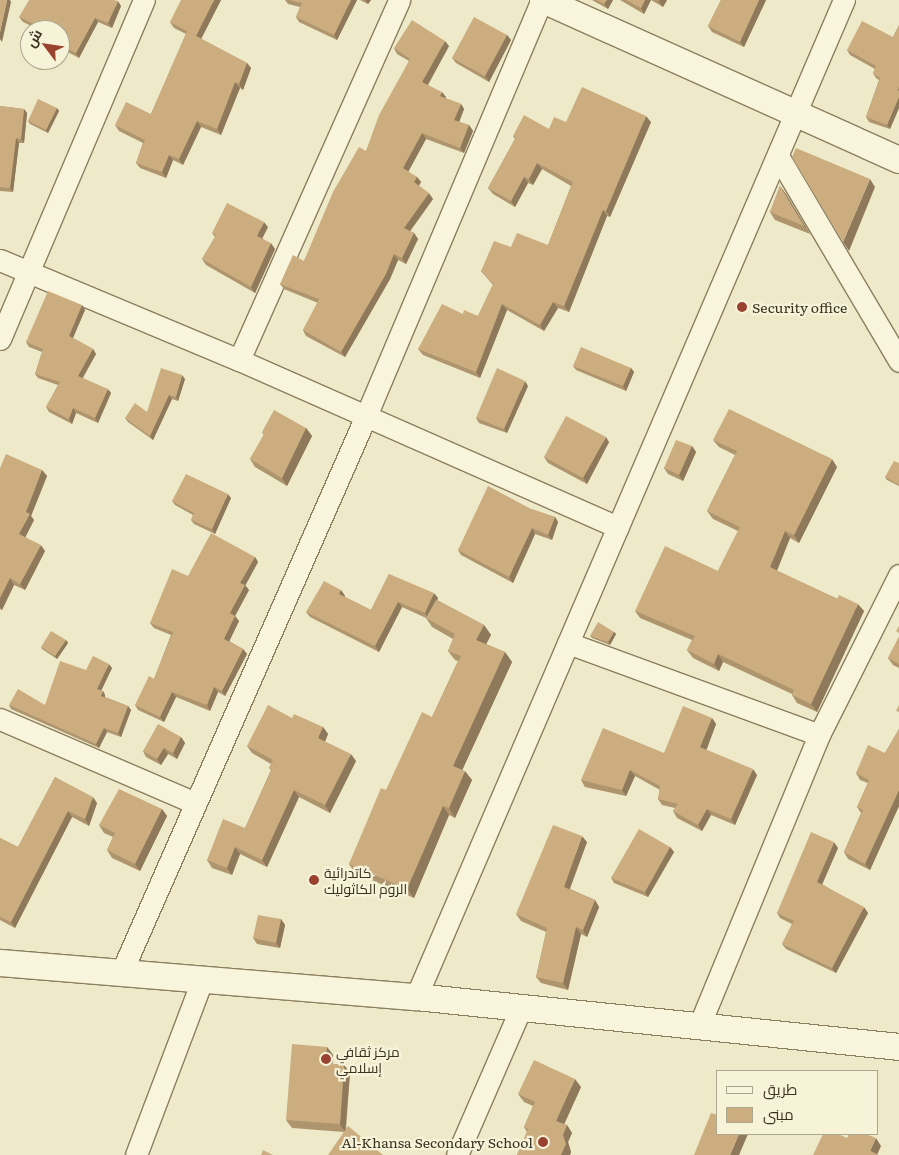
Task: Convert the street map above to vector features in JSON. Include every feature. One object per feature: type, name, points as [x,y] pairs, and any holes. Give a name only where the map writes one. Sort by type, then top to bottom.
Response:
[{"type":"street","points":[[0,340],[144,0]]},
{"type":"street","points":[[239,360],[399,0]]},
{"type":"street","points":[[122,971],[366,416],[543,0],[795,115],[899,160]]},
{"type":"street","points":[[416,997],[844,0]]},
{"type":"street","points":[[778,156],[899,362]]},
{"type":"street","points":[[0,260],[239,360],[618,527]]},
{"type":"street","points":[[700,1024],[819,735],[899,575]]},
{"type":"street","points":[[568,643],[819,735]]},
{"type":"street","points":[[0,719],[195,803]]},
{"type":"street","points":[[0,963],[122,971],[416,997],[700,1024],[899,1047]]},
{"type":"street","points":[[136,1155],[203,978]]},
{"type":"street","points":[[457,1155],[521,1008]]},
{"type":"building","points":[[0,0],[7,0],[0,32]]},
{"type":"building","points":[[29,0],[118,1],[108,23],[95,18],[76,53],[70,50],[70,20],[25,20],[19,17]]},
{"type":"building","points":[[181,0],[214,0],[196,36],[170,22]]},
{"type":"building","points":[[289,0],[351,0],[334,35],[296,17],[302,3]]},
{"type":"building","points":[[597,0],[607,0],[604,4]]},
{"type":"building","points":[[626,0],[645,0],[641,8]]},
{"type":"building","points":[[721,0],[759,0],[740,42],[708,26]]},
{"type":"building","points":[[474,17],[507,35],[485,76],[452,58]]},
{"type":"building","points":[[412,20],[445,41],[422,82],[442,92],[440,96],[461,104],[454,120],[469,125],[460,148],[422,133],[403,168],[417,177],[414,182],[429,193],[404,228],[414,233],[402,258],[394,254],[386,274],[341,352],[303,330],[319,299],[280,284],[293,255],[304,261],[333,192],[359,147],[366,151],[379,115],[410,59],[394,48]]},
{"type":"building","points":[[862,21],[893,37],[899,25],[899,87],[897,90],[899,91],[899,97],[887,125],[866,117],[880,78],[873,73],[876,66],[847,50]]},
{"type":"building","points":[[187,31],[247,63],[239,84],[235,82],[217,129],[197,121],[179,159],[169,155],[162,172],[136,163],[145,140],[115,125],[126,102],[151,114]]},
{"type":"building","points":[[582,87],[646,116],[606,211],[603,210],[564,306],[553,302],[540,325],[502,304],[476,372],[418,349],[442,304],[463,314],[464,310],[478,316],[493,284],[481,271],[494,241],[511,247],[517,233],[548,245],[573,182],[537,163],[529,179],[524,177],[511,201],[488,188],[516,137],[513,136],[524,115],[549,129],[554,117],[566,122]]},
{"type":"building","points":[[38,99],[57,108],[46,130],[28,121]]},
{"type":"building","points":[[0,106],[24,109],[21,139],[16,138],[10,188],[0,187]]},
{"type":"building","points":[[796,148],[870,179],[843,242],[792,157]]},
{"type":"building","points":[[780,186],[804,226],[770,212]]},
{"type":"building","points":[[227,203],[264,222],[257,236],[271,243],[251,287],[202,259],[216,235],[212,233]]},
{"type":"building","points":[[48,291],[82,305],[69,336],[93,349],[78,376],[108,389],[95,418],[73,408],[69,419],[46,407],[60,382],[35,374],[43,349],[26,342]]},
{"type":"building","points":[[581,347],[631,368],[623,386],[573,366]]},
{"type":"building","points":[[161,368],[182,375],[176,397],[169,395],[150,436],[125,418],[135,403],[147,412]]},
{"type":"building","points":[[497,368],[525,381],[504,429],[476,418]]},
{"type":"building","points":[[729,409],[832,459],[794,535],[785,531],[770,567],[837,599],[839,595],[858,604],[811,704],[792,695],[794,690],[718,654],[714,664],[687,650],[695,636],[635,611],[665,546],[718,571],[740,527],[707,511],[737,451],[713,440]]},
{"type":"building","points":[[274,410],[306,428],[282,478],[250,459],[264,434],[262,432]]},
{"type":"building","points":[[566,416],[606,437],[583,478],[544,457]]},
{"type":"building","points":[[676,440],[692,446],[679,475],[664,468]]},
{"type":"building","points":[[6,454],[42,470],[26,512],[30,514],[19,534],[41,545],[20,584],[10,578],[0,598],[0,468]]},
{"type":"building","points":[[894,461],[899,463],[899,485],[885,477]]},
{"type":"building","points":[[186,474],[228,494],[212,529],[191,520],[194,513],[172,501]]},
{"type":"building","points":[[488,486],[531,509],[555,517],[548,535],[532,528],[509,577],[458,550]]},
{"type":"building","points":[[211,533],[255,557],[240,583],[245,585],[230,613],[235,616],[224,639],[243,649],[222,691],[214,687],[207,705],[172,692],[160,717],[135,705],[149,676],[154,679],[173,632],[150,623],[172,569],[188,576]]},
{"type":"building","points":[[389,574],[434,593],[425,613],[398,602],[375,646],[306,612],[324,581],[341,590],[339,594],[371,610]]},
{"type":"building","points":[[436,600],[484,625],[476,640],[505,652],[453,766],[465,771],[449,808],[443,806],[407,889],[349,864],[381,788],[386,790],[422,712],[432,717],[461,656],[448,651],[455,634],[426,618]]},
{"type":"building","points":[[598,622],[614,632],[608,642],[590,636]]},
{"type":"building","points":[[51,631],[66,640],[55,656],[41,647]]},
{"type":"building","points":[[899,637],[899,664],[888,658]]},
{"type":"building","points":[[93,656],[109,664],[97,689],[103,691],[101,696],[128,706],[118,733],[104,728],[96,744],[9,705],[18,689],[45,705],[60,661],[86,670]]},
{"type":"building","points":[[268,705],[292,718],[294,714],[323,727],[318,738],[351,754],[325,805],[294,790],[262,860],[235,847],[227,868],[207,860],[223,819],[245,828],[272,769],[269,768],[273,760],[247,746]]},
{"type":"building","points":[[683,706],[712,718],[700,747],[753,769],[731,819],[707,809],[698,825],[673,811],[678,804],[658,799],[660,786],[630,770],[622,790],[581,780],[603,728],[664,753]]},
{"type":"building","points":[[158,724],[181,737],[173,753],[164,748],[157,759],[143,751]]},
{"type":"building","points":[[899,729],[899,790],[865,864],[844,852],[863,810],[857,807],[869,780],[856,773],[868,745],[885,753]]},
{"type":"building","points":[[55,777],[93,797],[85,819],[68,811],[11,922],[0,917],[0,838],[18,847]]},
{"type":"building","points":[[119,789],[162,809],[135,864],[107,850],[115,833],[99,825]]},
{"type":"building","points":[[553,825],[582,836],[564,887],[595,900],[583,930],[576,927],[563,983],[536,977],[547,928],[516,914]]},
{"type":"building","points":[[639,829],[670,847],[645,892],[611,878]]},
{"type":"building","points":[[811,832],[834,842],[817,882],[864,907],[832,968],[782,944],[794,921],[777,913]]},
{"type":"building","points":[[258,915],[281,919],[276,943],[253,938]]},
{"type":"building","points":[[292,1044],[327,1047],[326,1063],[344,1065],[340,1124],[286,1120]]},
{"type":"building","points":[[534,1060],[575,1079],[556,1121],[567,1125],[563,1135],[566,1144],[561,1155],[517,1155],[528,1129],[524,1127],[535,1102],[518,1094]]},
{"type":"building","points":[[711,1113],[716,1114],[716,1135],[739,1135],[730,1155],[694,1155]]},
{"type":"building","points":[[348,1126],[383,1155],[328,1155]]},
{"type":"building","points":[[823,1135],[840,1135],[847,1138],[848,1135],[868,1135],[876,1138],[870,1151],[879,1155],[813,1155]]},
{"type":"building","points":[[263,1150],[273,1155],[261,1155]]},
{"type":"place","name":"Security office","points":[[742,307]]},
{"type":"place","name":"كاتدرائية الروم الكاثوليك","points":[[314,880]]},
{"type":"place","name":"مركز ثقافي إسلامي","points":[[326,1059]]},
{"type":"place","name":"Al-Khansa Secondary School","points":[[543,1142]]}]
